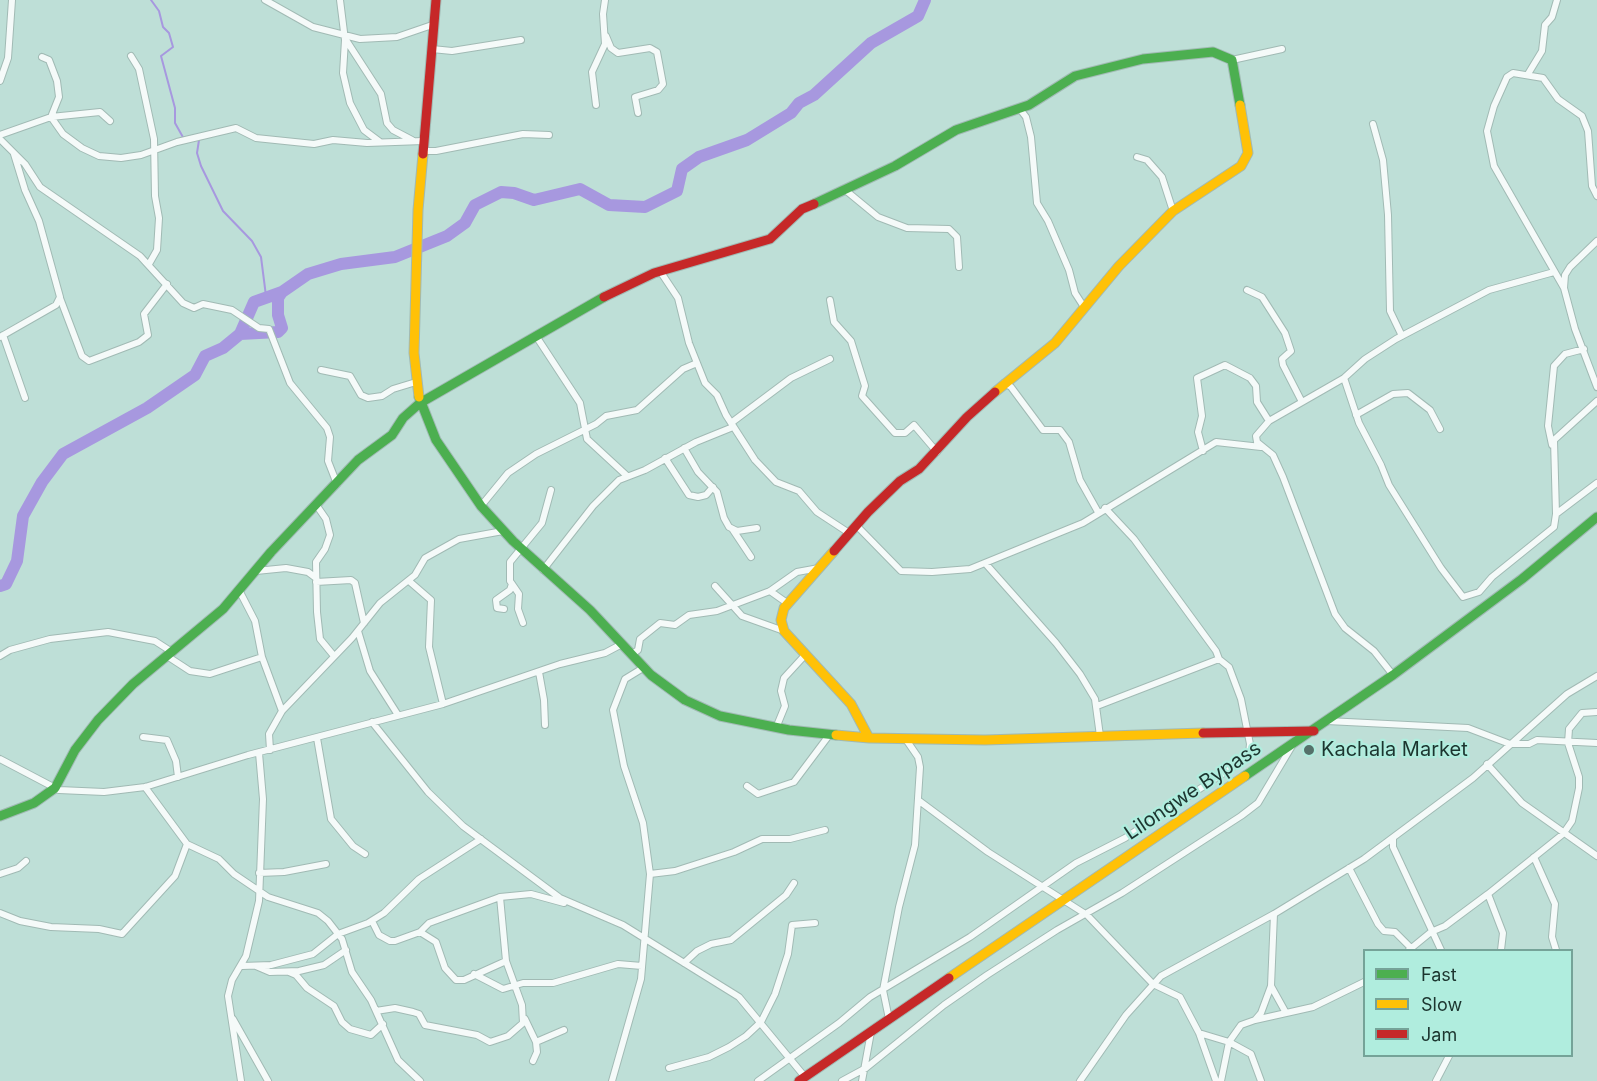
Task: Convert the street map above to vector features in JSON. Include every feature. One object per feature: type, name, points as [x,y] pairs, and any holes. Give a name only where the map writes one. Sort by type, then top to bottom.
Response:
[{"type":"street","points":[[0,81],[8,58],[12,0]]},
{"type":"street","points":[[265,0],[313,27],[344,37],[360,39],[397,37],[435,24]]},
{"type":"street","points":[[340,0],[344,37],[343,73],[353,112],[364,130],[381,142]]},
{"type":"street","points":[[436,0],[420,144],[415,330],[416,382],[420,403],[436,440],[481,506],[543,570],[590,610],[643,668],[669,689],[706,711],[776,728],[869,738],[907,741],[1314,731]]},
{"type":"street","points":[[605,0],[603,14],[606,36],[611,48],[618,53],[650,48],[657,52],[663,84],[658,90],[635,97],[638,113]]},
{"type":"street","points":[[1528,74],[1542,51],[1545,26],[1552,16],[1557,0]]},
{"type":"street","points":[[596,105],[592,72],[603,54],[606,36]]},
{"type":"street","points":[[344,37],[381,94],[387,123],[393,130],[420,144],[436,151],[523,134],[549,135]]},
{"type":"street","points":[[432,48],[452,51],[521,40]]},
{"type":"street","points":[[0,816],[33,803],[54,789],[75,750],[98,720],[134,684],[240,592],[256,571],[363,455],[392,435],[403,418],[420,403],[625,285],[660,271],[770,239],[802,209],[925,150],[956,129],[1019,108],[1049,95],[1075,76],[1129,62],[1205,51],[1220,53],[1232,60],[1282,49]]},
{"type":"street","points":[[131,56],[139,69],[152,127],[159,218],[157,250],[149,264]]},
{"type":"street","points":[[0,57],[8,58]]},
{"type":"street","points":[[42,57],[49,60],[57,81],[59,97],[51,117]]},
{"type":"street","points":[[784,631],[781,620],[787,603],[853,529],[900,482],[937,452],[967,417],[1004,383],[1044,354],[1119,266],[1173,211],[1241,166],[1248,153],[1232,60]]},
{"type":"street","points":[[1597,196],[1592,186],[1588,131],[1582,117],[1558,99],[1543,78],[1513,73],[1508,77],[1487,131],[1494,166],[1564,288],[1572,320],[1597,387]]},
{"type":"street","points":[[1019,108],[1026,117],[1031,137],[1037,203],[1048,221],[1069,270],[1075,293],[1084,307]]},
{"type":"street","points":[[110,121],[100,112],[51,117],[0,137],[40,187],[149,264],[188,307],[194,308],[203,304],[232,310],[259,328],[269,329],[290,383],[327,428],[330,437],[328,461],[337,484]]},
{"type":"street","points":[[51,117],[63,134],[90,153],[121,158],[236,128],[256,138],[314,144],[333,140],[420,144]]},
{"type":"street","points":[[1373,124],[1383,160],[1388,215],[1390,311],[1402,336]]},
{"type":"street","points":[[14,152],[25,190],[39,221],[60,297],[82,356],[89,361],[139,342],[148,335],[144,314],[167,284]]},
{"type":"street","points":[[1137,157],[1148,160],[1162,177],[1173,211]]},
{"type":"street","points":[[844,189],[878,217],[907,228],[949,229],[957,237],[959,267]]},
{"type":"street","points":[[1564,288],[1565,275],[1570,267],[1597,241]]},
{"type":"street","points":[[660,271],[678,298],[705,383],[717,395],[732,425],[755,460],[776,482],[799,491],[817,512],[853,529],[901,571],[964,570],[985,563],[1075,527],[1220,441],[1262,447]]},
{"type":"street","points":[[1393,675],[1374,651],[1345,628],[1335,614],[1283,477],[1273,455],[1257,442],[1256,436],[1269,422],[1344,378],[1365,359],[1402,336],[1489,290],[1554,272]]},
{"type":"street","points":[[1247,290],[1262,297],[1285,333],[1291,351],[1282,359],[1282,365],[1302,402]]},
{"type":"street","points":[[25,398],[1,336],[56,305],[60,297]]},
{"type":"street","points":[[830,300],[834,322],[851,340],[865,386],[862,396],[895,433],[905,433],[914,425],[937,452]]},
{"type":"street","points":[[536,336],[580,403],[587,439],[626,475]]},
{"type":"street","points":[[1553,448],[1548,426],[1554,366],[1565,354],[1584,349]]},
{"type":"street","points":[[543,570],[593,506],[626,475],[645,470],[732,425],[791,378],[830,359]]},
{"type":"street","points":[[481,506],[508,473],[536,454],[606,417],[637,410],[683,369],[697,363]]},
{"type":"street","points":[[1203,451],[1198,432],[1202,416],[1197,378],[1225,365],[1250,378],[1256,386],[1257,402],[1269,422]]},
{"type":"street","points":[[321,370],[350,376],[361,395],[368,398],[382,396],[393,388],[416,382]]},
{"type":"street","points":[[1344,378],[1356,415],[1398,501],[1463,597],[1479,592],[1492,577],[1554,527],[1556,514],[1554,440],[1597,401]]},
{"type":"street","points":[[1004,383],[1011,387],[1043,430],[1060,430],[1069,442],[1080,480],[1098,512]]},
{"type":"street","points":[[1356,415],[1393,394],[1408,393],[1430,411],[1440,429]]},
{"type":"street","points":[[684,448],[698,472],[713,487],[726,522],[751,557]]},
{"type":"street","points":[[665,458],[689,495],[698,497],[706,495],[713,487]]},
{"type":"street","points":[[1556,514],[1597,483]]},
{"type":"street","points":[[504,609],[497,608],[496,600],[510,590],[512,584],[510,562],[542,523],[552,490]]},
{"type":"street","points":[[317,506],[326,519],[330,535],[325,549],[317,559],[320,639],[334,656]]},
{"type":"street","points":[[758,1081],[839,1023],[870,997],[970,937],[1076,863],[1125,838],[1236,765],[1249,753],[1249,731],[1237,684],[1229,667],[1219,659],[1216,651],[1134,539],[1105,508]]},
{"type":"street","name":"Lilongwe Bypass","points":[[802,1079],[1314,731],[1513,585],[1597,517]]},
{"type":"street","points":[[733,530],[757,528]]},
{"type":"street","points":[[270,750],[268,734],[282,711],[358,631],[380,603],[409,581],[424,558],[459,539],[503,531]]},
{"type":"street","points":[[985,563],[1056,643],[1091,692],[1097,706],[1100,736]]},
{"type":"street","points":[[256,571],[286,568],[308,572],[316,580],[351,580],[356,583],[360,594],[364,623]]},
{"type":"street","points":[[631,655],[638,650],[640,639],[660,623],[675,625],[689,615],[731,606],[770,591],[797,572],[819,568]]},
{"type":"street","points":[[409,581],[431,600],[429,647],[443,704]]},
{"type":"street","points":[[512,584],[519,594],[519,617],[523,623]]},
{"type":"street","points":[[715,586],[731,606],[745,618],[784,631],[851,704],[869,738]]},
{"type":"street","points":[[770,591],[787,603]]},
{"type":"street","points":[[240,592],[255,621],[262,657],[282,711]]},
{"type":"street","points":[[358,631],[374,678],[398,715]]},
{"type":"street","points":[[0,656],[10,650],[42,641],[108,632],[155,641],[190,671],[210,674],[262,657]]},
{"type":"street","points":[[0,759],[54,789],[91,792],[145,787],[259,753],[443,704],[605,653],[622,644]]},
{"type":"street","points":[[776,728],[785,706],[781,691],[784,678],[807,654]]},
{"type":"street","points":[[1097,706],[1219,659]]},
{"type":"street","points":[[612,1081],[636,1000],[642,966],[650,874],[643,823],[624,766],[613,716],[614,704],[625,680],[643,668]]},
{"type":"street","points":[[539,672],[545,707],[545,725]]},
{"type":"street","points":[[1080,1081],[1126,1015],[1153,984],[1170,970],[1274,914],[1393,839],[1441,803],[1567,694],[1597,676]]},
{"type":"street","points":[[1349,868],[1378,924],[1384,931],[1395,932],[1410,949],[1488,894],[1563,834],[1572,821],[1579,788],[1579,777],[1568,744],[1569,729],[1582,713],[1597,712]]},
{"type":"street","points":[[1327,721],[1468,728],[1510,744],[1518,742],[1529,744],[1537,740],[1568,744],[1597,743]]},
{"type":"street","points":[[372,722],[438,803],[481,839],[560,898],[643,937],[739,998],[790,1058],[802,1079]]},
{"type":"street","points":[[747,786],[758,794],[794,782],[830,734]]},
{"type":"street","points":[[143,737],[166,740],[176,761],[178,777]]},
{"type":"street","points":[[317,738],[331,819],[353,846],[365,854]]},
{"type":"street","points":[[890,1019],[883,990],[899,907],[915,845],[918,800],[920,767],[918,758],[907,741]]},
{"type":"street","points":[[842,1081],[866,1068],[944,1005],[987,975],[1194,848],[1258,803],[1292,746]]},
{"type":"street","points":[[241,1081],[228,996],[232,980],[242,966],[257,914],[263,807],[259,753]]},
{"type":"street","points":[[1487,764],[1522,803],[1596,857]]},
{"type":"street","points":[[145,787],[187,843],[219,859],[234,874],[268,897],[323,916],[338,934],[346,950],[352,972],[376,1011],[398,1060],[420,1081]]},
{"type":"street","points":[[918,800],[988,852],[1087,915],[1153,984],[1180,997],[1199,1032],[1216,1081]]},
{"type":"street","points":[[650,874],[675,871],[734,852],[762,839],[790,839],[825,830]]},
{"type":"street","points":[[242,966],[255,966],[313,954],[338,934],[372,921],[401,899],[419,879],[481,839]]},
{"type":"street","points":[[1393,839],[1393,847],[1440,949]]},
{"type":"street","points":[[0,913],[20,921],[67,930],[99,929],[122,934],[175,876],[187,843]]},
{"type":"street","points":[[1534,857],[1555,904],[1552,937],[1555,949]]},
{"type":"street","points":[[0,874],[18,868],[26,861]]},
{"type":"street","points":[[259,873],[285,872],[326,864]]},
{"type":"street","points":[[684,963],[697,951],[711,944],[731,940],[786,895],[794,883]]},
{"type":"street","points":[[372,921],[378,935],[390,941],[420,932],[429,923],[500,897],[531,894],[574,904]]},
{"type":"street","points":[[1488,894],[1503,933],[1501,949]]},
{"type":"street","points":[[500,897],[506,961],[516,986],[524,1018],[536,1042],[537,1052],[533,1061]]},
{"type":"street","points":[[1255,1020],[1261,1012],[1271,986],[1274,914]]},
{"type":"street","points":[[669,1068],[709,1057],[746,1036],[761,1022],[775,994],[788,954],[792,925],[815,923]]},
{"type":"street","points":[[420,932],[435,942],[445,968],[456,980],[464,980],[506,961]]},
{"type":"street","points":[[255,966],[270,972],[289,972],[324,964],[346,950]]},
{"type":"street","points":[[474,974],[500,989],[530,982],[553,983],[618,964],[642,966]]},
{"type":"street","points":[[289,972],[296,975],[307,988],[334,1006],[342,1022],[350,1029],[371,1035],[382,1024]]},
{"type":"street","points":[[1221,1081],[1229,1042],[1241,1025],[1313,1007],[1363,983]]},
{"type":"street","points":[[1271,986],[1286,1013]]},
{"type":"street","points":[[376,1011],[394,1008],[413,1012],[419,1014],[425,1025],[477,1035],[490,1042],[508,1036],[523,1023],[524,1018]]},
{"type":"street","points":[[231,1017],[268,1081]]},
{"type":"street","points":[[536,1042],[564,1030]]},
{"type":"street","points":[[862,1081],[871,1032]]},
{"type":"street","points":[[1199,1032],[1229,1042],[1251,1054],[1261,1081]]},
{"type":"street","points":[[1436,1081],[1448,1057]]},
{"type":"waterway","points":[[151,0],[159,11],[163,27],[169,33],[173,47],[161,56],[175,108],[175,123],[184,139]]},
{"type":"waterway","points":[[0,586],[6,584],[17,561],[23,516],[42,482],[63,454],[147,408],[195,375],[205,356],[223,348],[240,334],[254,302],[282,292],[308,274],[341,264],[395,257],[447,236],[465,223],[475,205],[501,192],[514,193],[534,200],[580,189],[609,205],[645,207],[677,191],[682,169],[699,157],[747,140],[791,113],[799,103],[814,95],[871,43],[918,16],[925,0]]},
{"type":"waterway","points":[[199,140],[197,153],[201,166],[223,211],[252,241],[261,257],[266,296]]},
{"type":"waterway","points":[[240,334],[278,332],[282,328],[278,315],[278,298],[282,292]]},
{"type":"traffic: fast","points":[[814,204],[895,166],[956,130],[1029,105],[1075,76],[1143,59],[1213,52],[1232,60],[1240,105]]},
{"type":"traffic: fast","points":[[0,816],[34,803],[55,788],[75,750],[98,720],[133,684],[223,609],[271,552],[358,460],[392,435],[403,418],[420,403],[604,297]]},
{"type":"traffic: fast","points":[[419,397],[436,440],[481,506],[513,541],[590,610],[651,675],[685,700],[720,716],[789,730],[836,735]]},
{"type":"traffic: fast","points":[[1245,776],[1393,675],[1522,579],[1597,517]]},
{"type":"traffic: slow","points":[[995,392],[1055,343],[1119,266],[1173,211],[1241,166],[1248,153],[1240,105]]},
{"type":"traffic: slow","points":[[419,397],[414,353],[418,210],[423,154]]},
{"type":"traffic: slow","points":[[834,551],[784,608],[781,620],[784,631],[851,704],[869,738]]},
{"type":"traffic: slow","points":[[836,735],[869,738],[985,740],[1203,733]]},
{"type":"traffic: slow","points":[[949,978],[1245,776]]},
{"type":"traffic: jam","points":[[423,154],[436,0]]},
{"type":"traffic: jam","points":[[604,297],[654,273],[770,239],[802,209],[814,204]]},
{"type":"traffic: jam","points":[[834,551],[868,512],[900,481],[919,469],[967,417],[995,392]]},
{"type":"traffic: jam","points":[[1203,733],[1314,731]]},
{"type":"traffic: jam","points":[[799,1081],[949,978]]},
{"type":"place","name":"Kachala Market","points":[[1309,750]]}]
